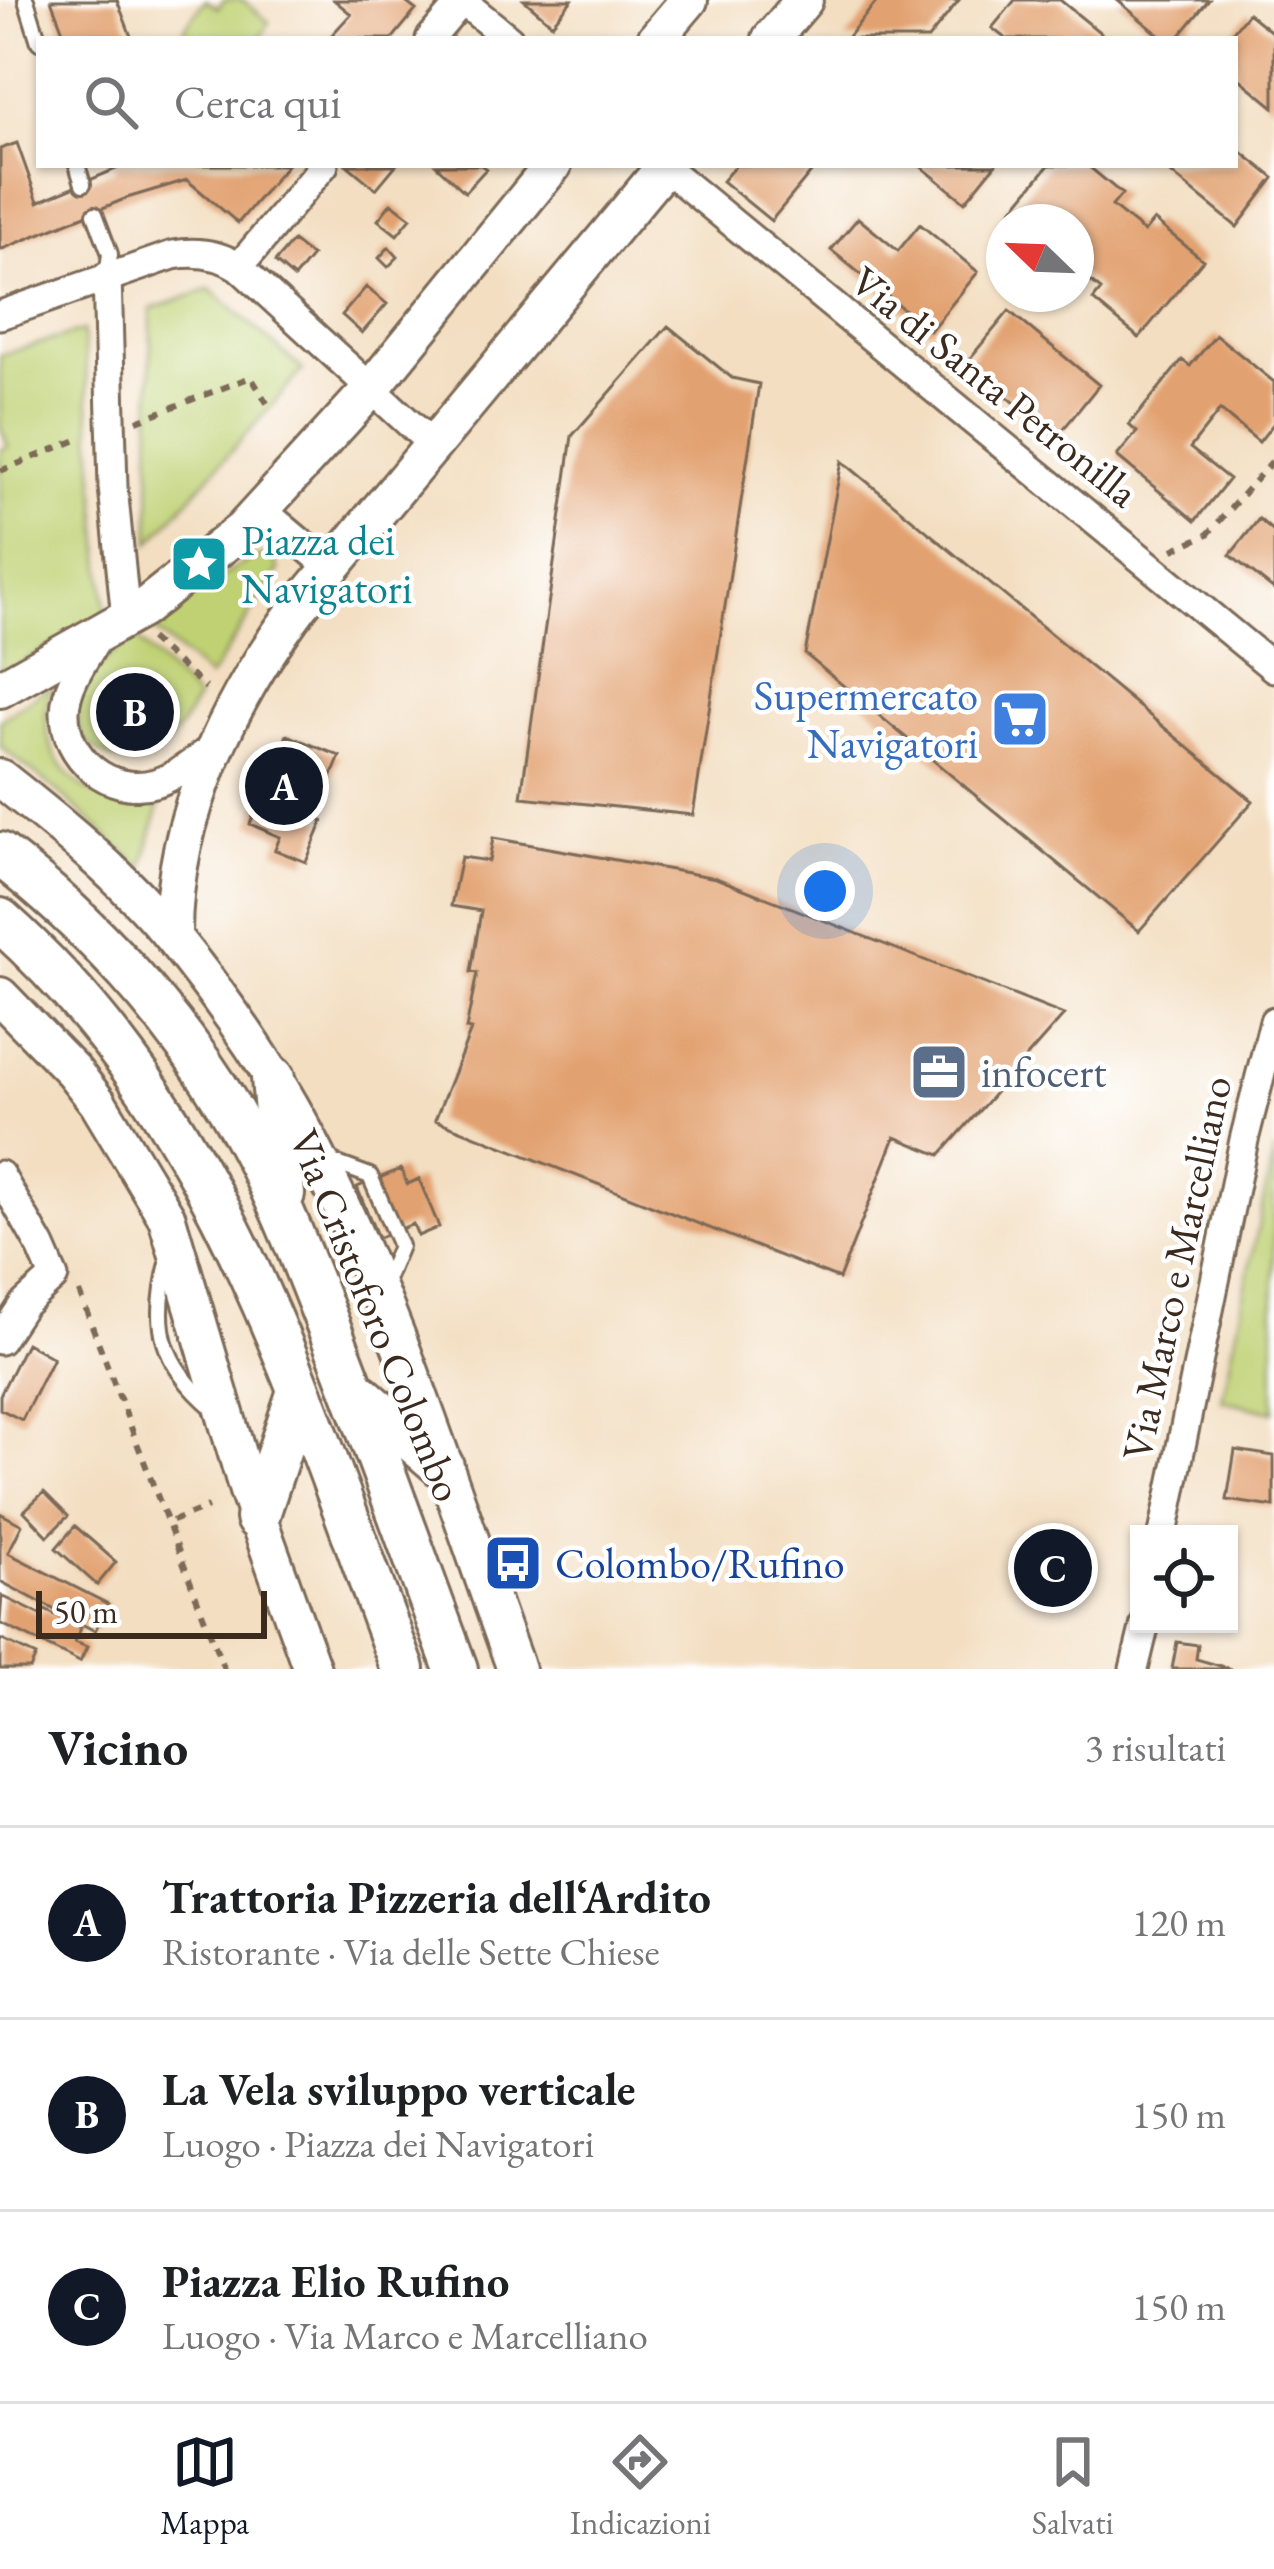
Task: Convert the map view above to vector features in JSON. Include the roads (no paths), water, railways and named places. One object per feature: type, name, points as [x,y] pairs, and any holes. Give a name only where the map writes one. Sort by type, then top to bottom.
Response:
[{"type":"main road","points":[[659,36],[689,0]]},
{"type":"main road","points":[[774,36],[804,0]]},
{"type":"main road","points":[[0,689],[123,628],[262,510],[370,390],[551,168]]},
{"type":"main road","points":[[173,937],[174,899],[200,788],[263,656],[662,168]]},
{"type":"main road","name":"Via Cristoforo Colombo","points":[[0,778],[83,848],[173,937],[273,1078],[317,1156],[378,1297],[516,1669]]},
{"type":"main road","name":"Via Cristoforo Colombo","points":[[0,854],[96,940],[174,1029],[230,1108],[285,1214],[456,1669]]},
{"type":"main road","points":[[0,920],[101,1025],[174,1125],[232,1231],[403,1669]]},
{"type":"main road","points":[[0,996],[74,1071],[98,1103],[147,1180],[175,1237],[257,1518],[312,1669]]},
{"type":"main road","points":[[273,1078],[285,1214]]},
{"type":"main road","points":[[353,1389],[442,1466]]},
{"type":"main road","points":[[257,1518],[298,1394]]},
{"type":"street","points":[[432,36],[462,0],[505,36]]},
{"type":"street","points":[[238,267],[321,168]]},
{"type":"street","name":"Via di Santa Petronilla","points":[[666,168],[1274,668]]},
{"type":"street","points":[[0,315],[182,254],[220,257],[238,267],[434,446]]},
{"type":"street","points":[[107,276],[123,628],[71,686],[65,712],[73,744],[90,768],[117,783],[152,784],[174,775],[219,743]]},
{"type":"street","points":[[262,510],[331,568]]},
{"type":"street","name":"Via Marco e Marcelliano","points":[[1165,1525],[1244,1140],[1274,1021]]},
{"type":"street","points":[[0,1175],[63,1276],[23,1305],[0,1340]]},
{"type":"street","points":[[1134,1669],[1143,1633]]},
{"type":"lane","points":[[26,0],[37,36]]},
{"type":"lane","points":[[78,168],[83,184]]},
{"type":"lane","points":[[95,214],[110,254],[107,276]]},
{"type":"place","name":"Piazza dei Navigatori","points":[[199,564]]},
{"type":"place","name":"La Vela sviluppo verticale","points":[[135,712]]},
{"type":"place","name":"Supermercato Navigatori","points":[[1020,719]]},
{"type":"place","name":"Trattoria Pizzeria dell‘Ardito","points":[[284,786]]},
{"type":"place","name":"infocert","points":[[939,1072]]},
{"type":"place","name":"Colombo/Rufino","points":[[513,1563]]},
{"type":"place","name":"Piazza Elio Rufino","points":[[1053,1568]]}]
